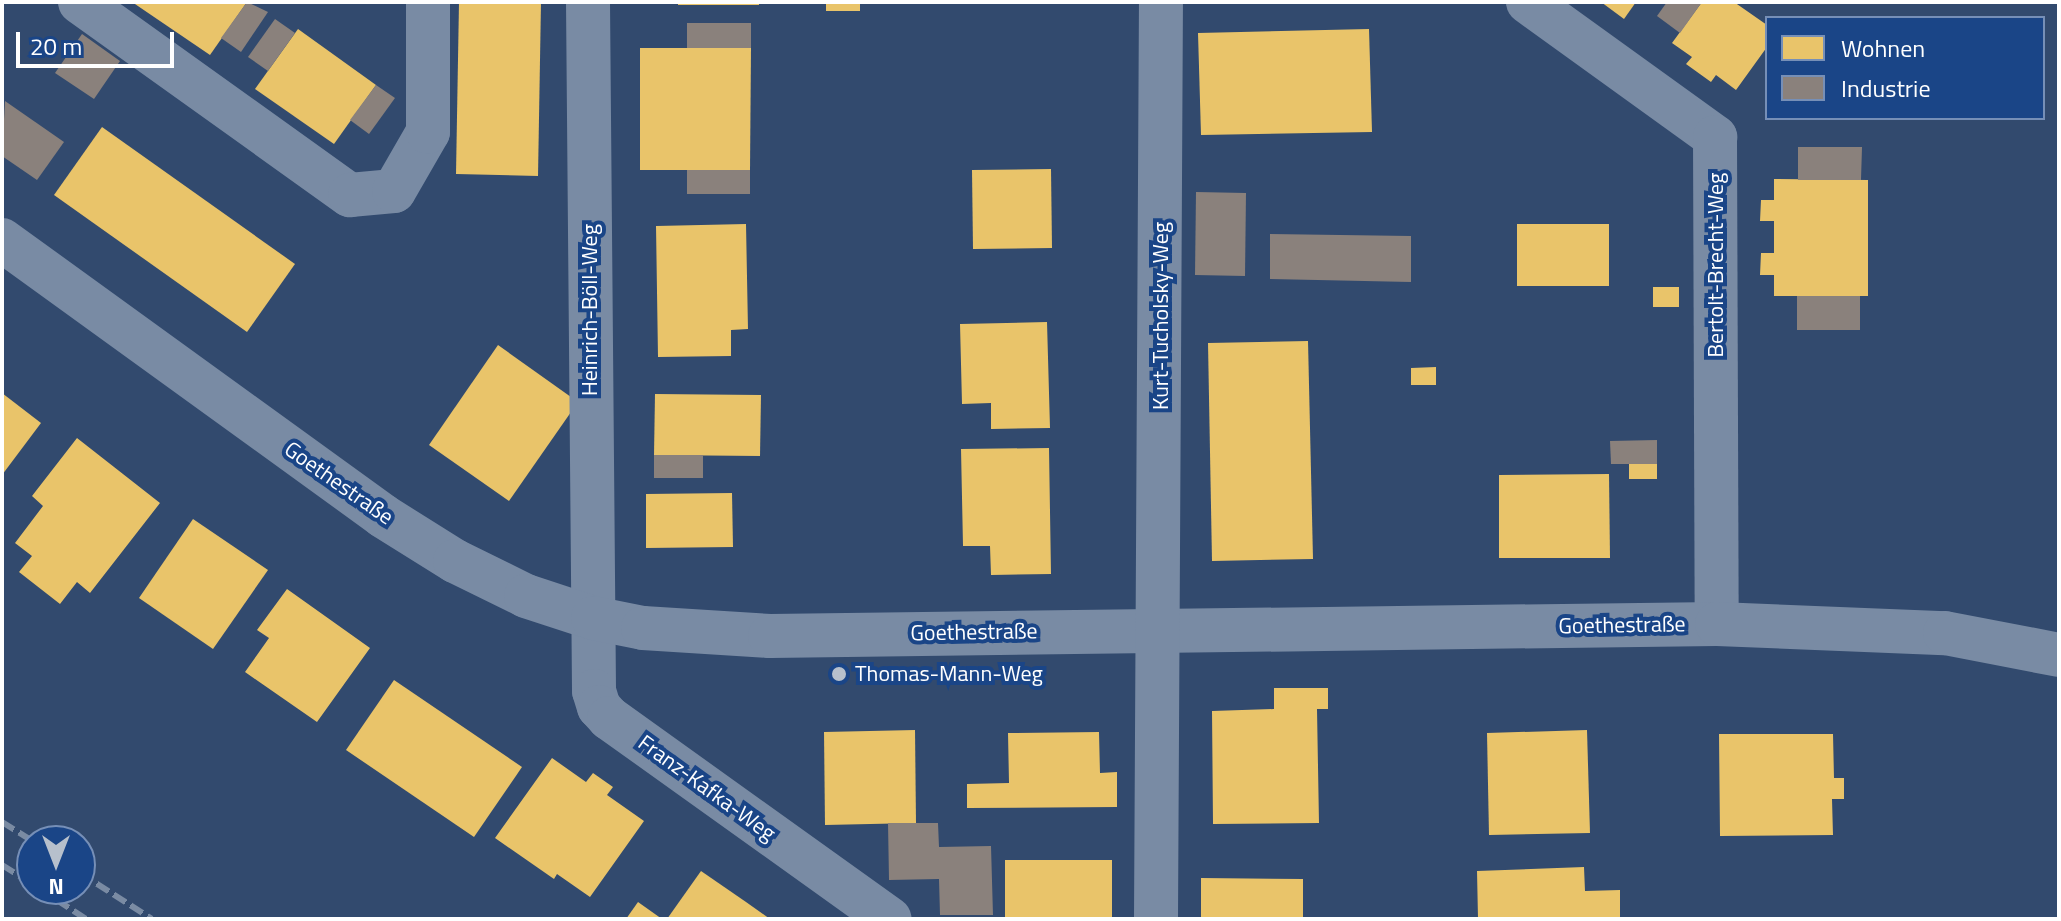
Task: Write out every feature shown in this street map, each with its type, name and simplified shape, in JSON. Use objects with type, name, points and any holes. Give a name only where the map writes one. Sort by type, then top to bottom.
[{"type":"street","points":[[80,2],[350,195],[394,191],[428,132],[428,2]]},
{"type":"street","name":"Heinrich-Böll-Weg","points":[[588,2],[593,618]]},
{"type":"street","name":"Kurt-Tucholsky-Weg","points":[[1160,630],[1161,2]]},
{"type":"street","name":"Bertolt-Brecht-Weg","points":[[1528,2],[1715,137],[1717,624]]},
{"type":"street","name":"Goethestraße","points":[[2,240],[383,516],[455,561],[526,596],[593,618],[656,630],[770,636],[1717,624],[1945,633],[2059,655]]},
{"type":"street","name":"Franz-Kafka-Weg","points":[[593,618],[594,691],[599,707],[609,718],[890,919]]},
{"type":"street","points":[[1156,919],[1160,630]]},
{"type":"building: Wohnen","points":[[132,2],[247,2],[210,55]]},
{"type":"building: Wohnen","points":[[459,2],[541,2],[538,176],[456,174]]},
{"type":"building: Wohnen","points":[[678,2],[759,2],[759,5],[678,5]]},
{"type":"building: Wohnen","points":[[826,2],[860,2],[860,11],[826,11]]},
{"type":"building: Wohnen","points":[[1601,2],[1636,2],[1624,19]]},
{"type":"building: Wohnen","points":[[1702,2],[1734,2],[1765,24],[1765,50],[1736,90],[1716,75],[1711,82],[1686,64],[1692,57],[1672,43]]},
{"type":"building: Wohnen","points":[[298,29],[376,85],[334,144],[255,89]]},
{"type":"building: Wohnen","points":[[1369,29],[1372,132],[1201,135],[1198,33]]},
{"type":"building: Wohnen","points":[[640,48],[751,48],[750,170],[640,170]]},
{"type":"building: Wohnen","points":[[102,127],[295,264],[247,332],[54,195]]},
{"type":"building: Wohnen","points":[[1051,169],[1052,248],[973,249],[972,170]]},
{"type":"building: Wohnen","points":[[1774,179],[1868,180],[1868,296],[1774,296],[1774,275],[1760,275],[1761,253],[1774,253],[1774,221],[1760,221],[1761,200],[1774,200]]},
{"type":"building: Wohnen","points":[[746,224],[748,329],[731,330],[731,356],[658,357],[656,226]]},
{"type":"building: Wohnen","points":[[1517,224],[1609,224],[1609,286],[1517,286]]},
{"type":"building: Wohnen","points":[[1653,287],[1679,287],[1679,307],[1653,307]]},
{"type":"building: Wohnen","points":[[1047,322],[1050,428],[991,429],[991,403],[962,404],[960,324]]},
{"type":"building: Wohnen","points":[[1308,341],[1313,559],[1212,561],[1208,343]]},
{"type":"building: Wohnen","points":[[498,345],[578,402],[509,501],[429,445]]},
{"type":"building: Wohnen","points":[[1436,367],[1436,385],[1411,385],[1411,368]]},
{"type":"building: Wohnen","points":[[2,393],[41,423],[2,475]]},
{"type":"building: Wohnen","points":[[655,394],[761,395],[760,456],[654,455]]},
{"type":"building: Wohnen","points":[[77,438],[160,503],[90,593],[77,582],[60,604],[19,572],[32,556],[15,543],[43,506],[32,496]]},
{"type":"building: Wohnen","points":[[1049,448],[1051,574],[991,575],[990,546],[963,546],[961,449]]},
{"type":"building: Wohnen","points":[[1629,464],[1657,464],[1657,479],[1629,479]]},
{"type":"building: Wohnen","points":[[1609,474],[1610,558],[1499,558],[1499,475]]},
{"type":"building: Wohnen","points":[[732,493],[733,547],[646,548],[646,494]]},
{"type":"building: Wohnen","points":[[193,519],[268,570],[213,649],[139,598]]},
{"type":"building: Wohnen","points":[[287,589],[370,648],[317,722],[245,672],[269,638],[257,630]]},
{"type":"building: Wohnen","points":[[394,680],[522,767],[474,837],[346,750]]},
{"type":"building: Wohnen","points":[[1274,688],[1328,688],[1328,709],[1317,709],[1319,823],[1213,824],[1212,711],[1274,709]]},
{"type":"building: Wohnen","points":[[915,730],[916,823],[825,825],[824,732]]},
{"type":"building: Wohnen","points":[[1587,730],[1590,833],[1489,835],[1487,733]]},
{"type":"building: Wohnen","points":[[1099,732],[1100,773],[1117,772],[1117,807],[967,808],[967,784],[1009,783],[1008,733]]},
{"type":"building: Wohnen","points":[[1719,734],[1833,734],[1834,778],[1844,778],[1844,799],[1832,799],[1833,835],[1720,836]]},
{"type":"building: Wohnen","points":[[552,758],[586,782],[593,773],[613,787],[607,795],[644,821],[590,897],[557,874],[554,879],[495,838]]},
{"type":"building: Wohnen","points":[[1005,860],[1112,860],[1112,919],[1005,919]]},
{"type":"building: Wohnen","points":[[1584,867],[1585,891],[1620,890],[1620,919],[1478,919],[1477,871]]},
{"type":"building: Wohnen","points":[[701,871],[746,902],[770,919],[667,919]]},
{"type":"building: Wohnen","points":[[1201,878],[1303,879],[1303,919],[1201,919]]},
{"type":"building: Wohnen","points":[[638,902],[662,919],[626,919]]},
{"type":"building: Industrie","points":[[247,2],[268,12],[241,52],[221,38]]},
{"type":"building: Industrie","points":[[1667,2],[1702,2],[1680,33],[1657,16]]},
{"type":"building: Industrie","points":[[275,19],[295,33],[268,71],[248,57]]},
{"type":"building: Industrie","points":[[687,23],[751,23],[751,48],[687,48]]},
{"type":"building: Industrie","points":[[82,34],[120,61],[94,99],[55,73]]},
{"type":"building: Industrie","points":[[376,85],[395,98],[369,134],[350,120]]},
{"type":"building: Industrie","points":[[5,101],[64,142],[37,180],[2,156]]},
{"type":"building: Industrie","points":[[1798,147],[1862,147],[1861,180],[1798,180]]},
{"type":"building: Industrie","points":[[687,170],[750,170],[750,194],[687,194]]},
{"type":"building: Industrie","points":[[1196,192],[1246,193],[1245,276],[1195,275]]},
{"type":"building: Industrie","points":[[1270,234],[1411,236],[1411,282],[1270,279]]},
{"type":"building: Industrie","points":[[1797,296],[1860,296],[1860,330],[1797,330]]},
{"type":"building: Industrie","points":[[1657,440],[1657,464],[1611,464],[1610,441]]},
{"type":"building: Industrie","points":[[654,455],[703,455],[703,478],[654,478]]},
{"type":"building: Industrie","points":[[888,823],[938,823],[939,847],[991,846],[993,915],[940,915],[939,879],[889,880]]},
{"type":"railway","points":[[2,822],[16,831]]},
{"type":"railway","points":[[2,865],[16,874]]},
{"type":"railway","points":[[96,883],[152,919]]},
{"type":"railway","points":[[65,905],[86,919]]},
{"type":"place","name":"Thomas-Mann-Weg","points":[[839,674]]}]
